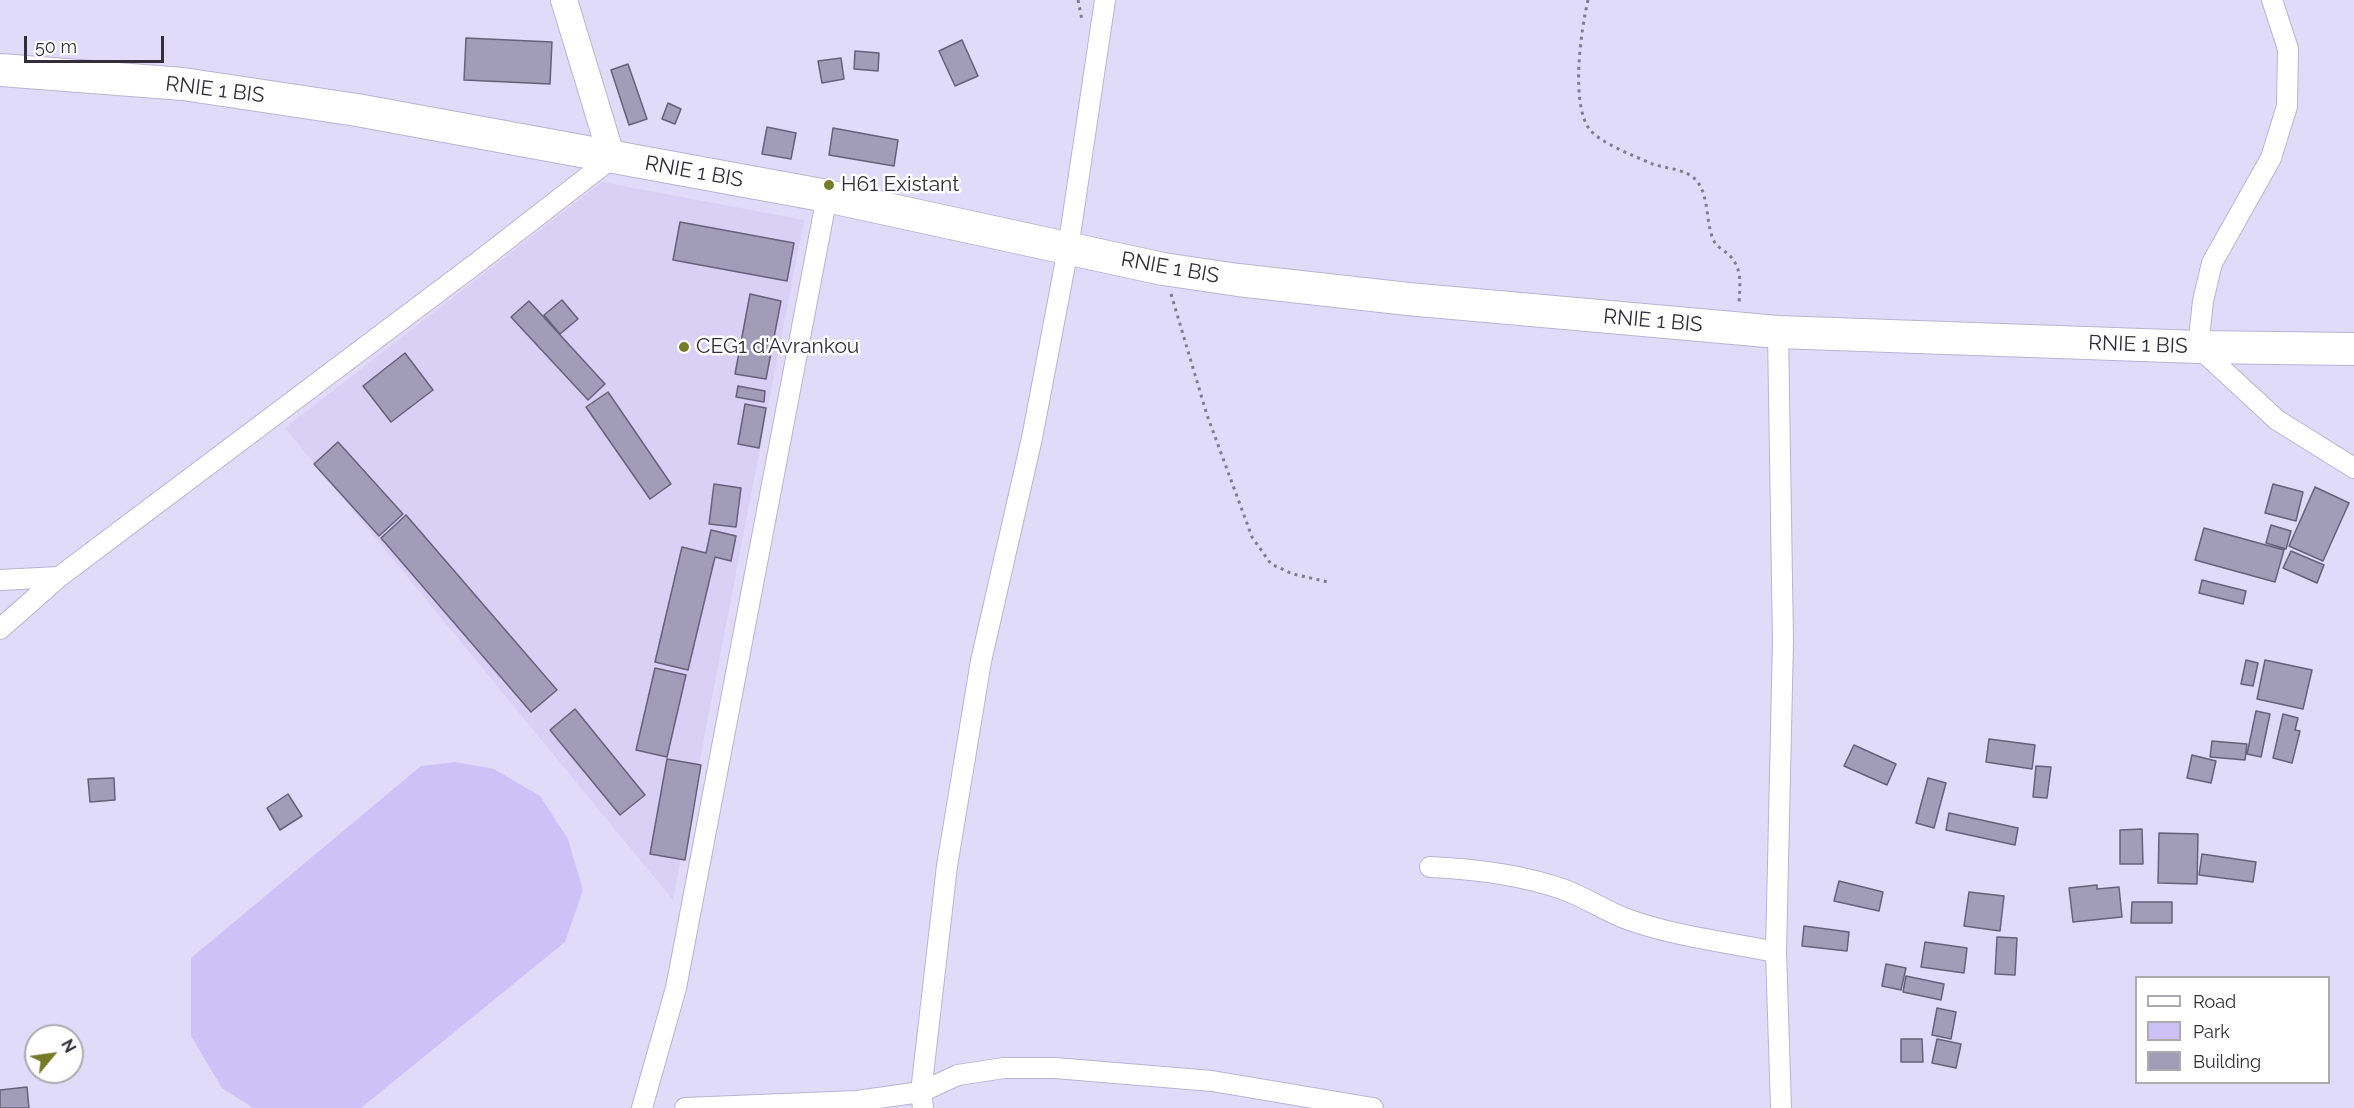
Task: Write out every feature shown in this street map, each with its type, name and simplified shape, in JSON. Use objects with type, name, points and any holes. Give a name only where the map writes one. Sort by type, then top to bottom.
[{"type":"main road","name":"RNIE 1 BIS","points":[[0,70],[123,79],[239,92],[357,110],[827,196],[1163,269],[1238,280],[1408,299],[1778,332],[2198,348],[2354,349]]},
{"type":"street","points":[[0,629],[59,577],[469,269],[612,158],[564,0]]},
{"type":"street","points":[[922,1100],[947,866],[981,661],[1032,438],[1068,249],[1105,0]]},
{"type":"street","points":[[2272,0],[2288,49],[2288,106],[2271,158],[2212,263],[2203,301],[2198,348],[2277,420],[2354,468]]},
{"type":"street","points":[[642,1108],[675,988],[827,196]]},
{"type":"street","points":[[1778,332],[1783,641],[1776,952],[1781,1108]]},
{"type":"street","points":[[0,580],[59,577]]},
{"type":"street","points":[[1430,867],[1478,870],[1543,884],[1572,893],[1623,918],[1672,931],[1776,952]]},
{"type":"street","points":[[685,1108],[922,1100],[958,1075],[1004,1068],[1055,1068],[1212,1081],[1372,1108]]},
{"type":"path","points":[[1588,0],[1580,36],[1580,94],[1585,120],[1599,138],[1651,163],[1687,173],[1697,181],[1703,194],[1714,243],[1735,260],[1740,272],[1737,329]]},
{"type":"path","points":[[1163,269],[1207,415],[1252,537],[1271,564],[1293,574],[1328,582]]},
{"type":"shaded area","points":[[602,182],[804,220],[673,900],[285,428]]},
{"type":"green space","points":[[455,762],[494,769],[540,796],[568,839],[583,890],[565,942],[361,1108],[253,1108],[222,1088],[191,1036],[191,958],[421,766]]},
{"type":"building","points":[[466,38],[552,42],[550,84],[464,80]]},
{"type":"building","points":[[962,40],[978,76],[955,86],[939,51]]},
{"type":"building","points":[[855,51],[879,53],[878,71],[854,69]]},
{"type":"building","points":[[841,58],[844,79],[822,83],[818,61]]},
{"type":"building","points":[[628,64],[647,119],[629,125],[611,70]]},
{"type":"building","points":[[668,103],[681,109],[675,124],[662,119]]},
{"type":"building","points":[[767,127],[796,133],[791,159],[762,154]]},
{"type":"building","points":[[833,128],[898,140],[894,166],[829,155]]},
{"type":"building","points":[[680,222],[794,243],[787,281],[673,260]]},
{"type":"building","points":[[750,294],[781,301],[766,379],[735,374]]},
{"type":"building","points":[[562,300],[578,319],[560,334],[544,315]]},
{"type":"building","points":[[529,301],[605,384],[588,400],[511,317]]},
{"type":"building","points":[[405,353],[433,390],[391,422],[363,386]]},
{"type":"building","points":[[738,386],[765,391],[764,402],[736,397]]},
{"type":"building","points":[[608,392],[671,484],[650,499],[586,407]]},
{"type":"building","points":[[745,404],[766,408],[759,448],[738,444]]},
{"type":"building","points":[[338,442],[403,514],[379,536],[314,464]]},
{"type":"building","points":[[714,484],[741,488],[736,527],[709,524]]},
{"type":"building","points":[[2273,484],[2303,492],[2296,521],[2265,513]]},
{"type":"building","points":[[2315,487],[2349,503],[2323,561],[2289,546]]},
{"type":"building","points":[[406,515],[557,690],[531,712],[381,538]]},
{"type":"building","points":[[2271,525],[2291,531],[2286,549],[2266,543]]},
{"type":"building","points":[[2204,528],[2284,550],[2275,582],[2195,560]]},
{"type":"building","points":[[711,530],[736,536],[731,561],[715,557],[688,670],[655,662],[682,547],[706,553]]},
{"type":"building","points":[[2291,551],[2324,565],[2317,583],[2283,568]]},
{"type":"building","points":[[2202,580],[2246,591],[2243,604],[2199,593]]},
{"type":"building","points":[[2246,660],[2258,663],[2253,686],[2241,684]]},
{"type":"building","points":[[2265,660],[2312,670],[2303,709],[2257,699]]},
{"type":"building","points":[[655,668],[686,675],[667,757],[636,750]]},
{"type":"building","points":[[575,709],[645,795],[620,815],[550,730]]},
{"type":"building","points":[[2256,711],[2270,714],[2261,757],[2247,754]]},
{"type":"building","points":[[2283,714],[2298,718],[2295,730],[2300,731],[2292,763],[2273,758]]},
{"type":"building","points":[[1989,739],[2035,745],[2032,769],[1986,762]]},
{"type":"building","points":[[2212,741],[2247,744],[2245,760],[2210,757]]},
{"type":"building","points":[[1854,745],[1896,764],[1887,785],[1844,766]]},
{"type":"building","points":[[2192,755],[2216,761],[2211,783],[2187,778]]},
{"type":"building","points":[[667,759],[701,765],[685,860],[650,854]]},
{"type":"building","points":[[2036,766],[2051,767],[2047,798],[2033,797]]},
{"type":"building","points":[[114,778],[115,800],[90,802],[88,779]]},
{"type":"building","points":[[1928,778],[1946,783],[1934,828],[1916,823]]},
{"type":"building","points":[[288,794],[302,816],[280,830],[267,808]]},
{"type":"building","points":[[1949,813],[2018,828],[2015,845],[1946,830]]},
{"type":"building","points":[[2142,829],[2143,864],[2120,864],[2120,830]]},
{"type":"building","points":[[2159,833],[2198,834],[2197,884],[2158,883]]},
{"type":"building","points":[[2202,854],[2256,862],[2253,882],[2199,875]]},
{"type":"building","points":[[1839,881],[1883,892],[1879,911],[1834,901]]},
{"type":"building","points":[[2097,885],[2097,889],[2119,887],[2122,917],[2073,922],[2069,888]]},
{"type":"building","points":[[1969,892],[2004,896],[2000,931],[1964,926]]},
{"type":"building","points":[[2132,902],[2172,902],[2172,923],[2131,923]]},
{"type":"building","points":[[1804,926],[1849,932],[1847,951],[1802,946]]},
{"type":"building","points":[[1997,937],[2017,938],[2015,975],[1995,974]]},
{"type":"building","points":[[1925,942],[1967,948],[1964,973],[1921,967]]},
{"type":"building","points":[[1886,964],[1906,968],[1901,990],[1882,986]]},
{"type":"building","points":[[1906,976],[1944,984],[1941,1000],[1903,992]]},
{"type":"building","points":[[1937,1008],[1956,1012],[1951,1039],[1932,1035]]},
{"type":"building","points":[[1901,1039],[1922,1039],[1923,1062],[1901,1062]]},
{"type":"building","points":[[1937,1039],[1961,1044],[1956,1068],[1932,1063]]},
{"type":"building","points":[[27,1087],[29,1108],[0,1108],[0,1090]]},
{"type":"place","name":"H61 Existant","points":[[829,185]]},
{"type":"place","name":"CEG1 d'Avrankou","points":[[684,347]]}]
